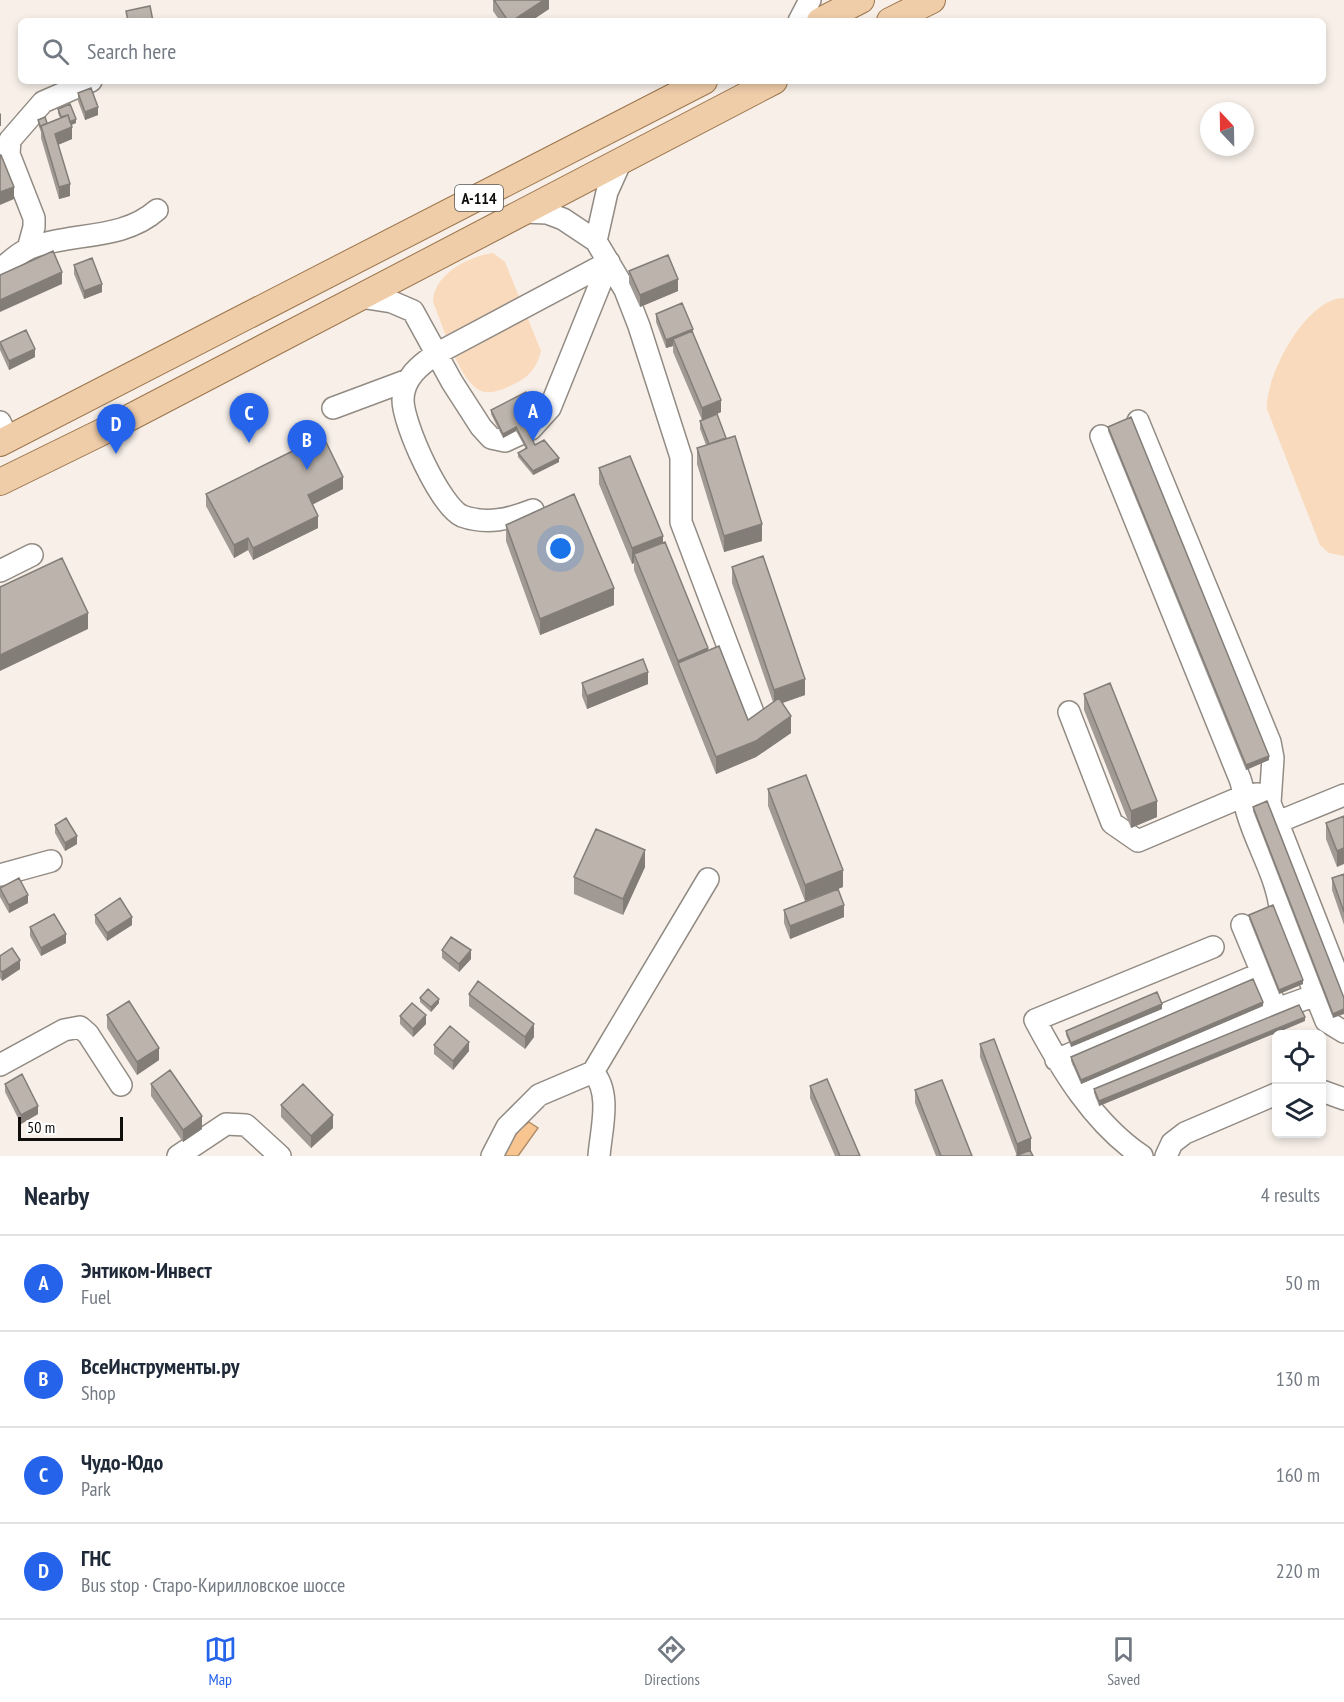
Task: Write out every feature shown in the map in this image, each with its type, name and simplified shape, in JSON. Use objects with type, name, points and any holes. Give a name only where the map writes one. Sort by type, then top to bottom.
[{"type":"main road","points":[[826,18],[861,0]]},
{"type":"main road","points":[[896,18],[932,0]]},
{"type":"main road","name":"А-114","points":[[3,435],[698,84]]},
{"type":"main road","name":"А-114","points":[[0,482],[104,431],[768,84]]},
{"type":"street","points":[[801,18],[810,0]]},
{"type":"street","points":[[28,249],[34,218],[9,154],[10,140],[43,102],[84,84]]},
{"type":"street","points":[[596,241],[607,192],[621,161]]},
{"type":"street","points":[[0,270],[28,249],[125,228],[149,217],[157,210]]},
{"type":"street","points":[[524,212],[547,213],[563,219],[596,241],[625,290],[639,326],[681,457],[681,522],[755,718]]},
{"type":"street","points":[[360,297],[392,302],[413,311],[467,406],[491,438],[505,441],[531,429],[550,408],[609,262]]},
{"type":"street","points":[[533,510],[508,520],[485,521],[460,515],[441,494],[407,423],[403,399],[408,380],[420,365],[436,354],[609,262]]},
{"type":"street","points":[[333,408],[408,380]]},
{"type":"street","points":[[1138,422],[1270,742],[1273,766],[1270,803],[1344,992]]},
{"type":"street","points":[[1101,436],[1243,787],[1247,810],[1278,891],[1280,907],[1326,1021],[1344,1032]]},
{"type":"street","points":[[0,571],[32,555]]},
{"type":"street","points":[[1069,712],[1112,823],[1138,841],[1243,787],[1273,766]]},
{"type":"street","points":[[1243,787],[1271,793]]},
{"type":"street","points":[[1278,822],[1344,795]]},
{"type":"street","points":[[0,875],[51,861]]},
{"type":"street","points":[[492,1156],[507,1127],[540,1095],[593,1072],[708,879]]},
{"type":"street","points":[[1242,925],[1277,1009]]},
{"type":"street","points":[[1142,1156],[1107,1126],[1080,1092],[1056,1060],[1035,1020],[1213,947]]},
{"type":"street","points":[[1056,1060],[1262,973]]},
{"type":"street","points":[[1080,1092],[1277,1009],[1316,995]]},
{"type":"street","points":[[0,1065],[64,1030],[80,1027],[88,1034],[121,1085]]},
{"type":"street","points":[[593,1072],[604,1094],[600,1156]]},
{"type":"street","points":[[1326,1093],[1344,1100]]},
{"type":"street","points":[[1166,1156],[1172,1143],[1185,1133],[1272,1096]]},
{"type":"street","points":[[188,1153],[226,1124],[246,1125],[280,1156]]},
{"type":"shaded area","points":[[493,253],[505,262],[541,351],[537,362],[527,376],[505,388],[489,392],[481,391],[465,376],[452,351],[433,302],[439,283],[446,275],[473,258]]},
{"type":"shaded area","points":[[1344,298],[1344,556],[1329,553],[1320,545],[1267,409],[1273,378],[1290,341],[1302,324],[1316,311],[1330,301]]},
{"type":"shaded area","points":[[529,1122],[538,1128],[518,1156],[498,1156],[521,1128]]},
{"type":"building","points":[[494,0],[544,0],[517,18],[506,18]]},
{"type":"building","points":[[150,6],[152,18],[127,18],[126,11]]},
{"type":"building","points":[[91,88],[98,107],[85,112],[78,93]]},
{"type":"building","points":[[70,104],[76,119],[70,122],[68,115],[61,117],[58,109]]},
{"type":"building","points":[[68,115],[72,127],[55,134],[70,184],[59,187],[41,126]]},
{"type":"building","points":[[45,117],[47,123],[41,128],[38,120]]},
{"type":"building","points":[[0,155],[14,187],[0,192]]},
{"type":"building","points":[[53,251],[62,272],[0,300],[0,275]]},
{"type":"building","points":[[668,255],[678,279],[640,295],[629,271]]},
{"type":"building","points":[[92,258],[102,284],[84,291],[74,265]]},
{"type":"building","points":[[682,303],[693,329],[666,340],[656,314]]},
{"type":"building","points":[[26,330],[35,349],[9,361],[0,342]]},
{"type":"building","points":[[692,331],[721,400],[702,408],[673,339]]},
{"type":"building","points":[[526,392],[538,415],[524,423],[535,445],[544,440],[559,458],[533,471],[518,453],[527,448],[516,427],[503,434],[491,410]]},
{"type":"building","points":[[717,414],[726,438],[709,444],[700,421]]},
{"type":"building","points":[[1131,417],[1269,756],[1246,765],[1108,427]]},
{"type":"building","points":[[323,436],[343,477],[308,495],[318,516],[253,548],[248,538],[234,545],[206,494]]},
{"type":"building","points":[[735,436],[762,524],[724,536],[697,448]]},
{"type":"building","points":[[630,456],[663,536],[632,548],[599,468]]},
{"type":"building","points":[[574,494],[614,588],[540,619],[506,525]]},
{"type":"building","points":[[665,542],[708,648],[678,661],[634,554]]},
{"type":"building","points":[[763,556],[805,679],[774,690],[732,567]]},
{"type":"building","points":[[62,558],[88,613],[0,655],[0,587]]},
{"type":"building","points":[[719,646],[748,720],[779,698],[791,716],[756,741],[716,757],[678,663]]},
{"type":"building","points":[[643,659],[648,672],[587,696],[582,683]]},
{"type":"building","points":[[1110,683],[1157,801],[1131,811],[1084,694]]},
{"type":"building","points":[[806,775],[843,870],[805,885],[768,789]]},
{"type":"building","points":[[1267,801],[1344,998],[1344,1009],[1333,1014],[1253,807]]},
{"type":"building","points":[[1344,816],[1344,848],[1337,851],[1326,823]]},
{"type":"building","points":[[66,818],[77,836],[65,843],[55,825]]},
{"type":"building","points":[[596,829],[645,850],[623,899],[574,877]]},
{"type":"building","points":[[1344,874],[1344,912],[1332,878]]},
{"type":"building","points":[[19,878],[28,895],[9,905],[0,888]]},
{"type":"building","points":[[838,889],[844,905],[790,926],[784,910]]},
{"type":"building","points":[[120,898],[132,917],[107,933],[95,915]]},
{"type":"building","points":[[1273,905],[1303,980],[1279,990],[1249,915]]},
{"type":"building","points":[[54,914],[66,934],[41,948],[30,927]]},
{"type":"building","points":[[451,937],[471,950],[459,964],[442,950]]},
{"type":"building","points":[[12,948],[20,960],[2,972],[0,956]]},
{"type":"building","points":[[1253,979],[1263,1002],[1081,1080],[1071,1057]]},
{"type":"building","points":[[478,981],[534,1024],[525,1037],[469,994]]},
{"type":"building","points":[[428,989],[439,999],[431,1007],[420,998]]},
{"type":"building","points":[[1157,992],[1162,1004],[1071,1043],[1066,1031]]},
{"type":"building","points":[[129,1001],[159,1048],[137,1062],[107,1015]]},
{"type":"building","points":[[412,1003],[426,1015],[413,1029],[400,1016]]},
{"type":"building","points":[[1299,1005],[1305,1017],[1099,1101],[1094,1089]]},
{"type":"building","points":[[450,1026],[469,1042],[453,1061],[434,1045]]},
{"type":"building","points":[[994,1039],[1031,1138],[1017,1144],[980,1044]]},
{"type":"building","points":[[170,1070],[202,1116],[183,1130],[151,1084]]},
{"type":"building","points":[[22,1074],[38,1106],[21,1115],[5,1084]]},
{"type":"building","points":[[827,1079],[860,1156],[840,1156],[810,1086]]},
{"type":"building","points":[[942,1080],[972,1156],[941,1156],[915,1090]]},
{"type":"building","points":[[303,1084],[333,1115],[311,1136],[281,1105]]},
{"type":"building","points":[[1030,1150],[1033,1156],[1016,1156]]},
{"type":"place","name":"Энтиком-Инвест","points":[[533,441]]},
{"type":"place","name":"Чудо-Юдо","points":[[249,443]]},
{"type":"place","name":"ГНС","points":[[116,454]]},
{"type":"place","name":"ВсеИнструменты.ру","points":[[307,470]]}]
